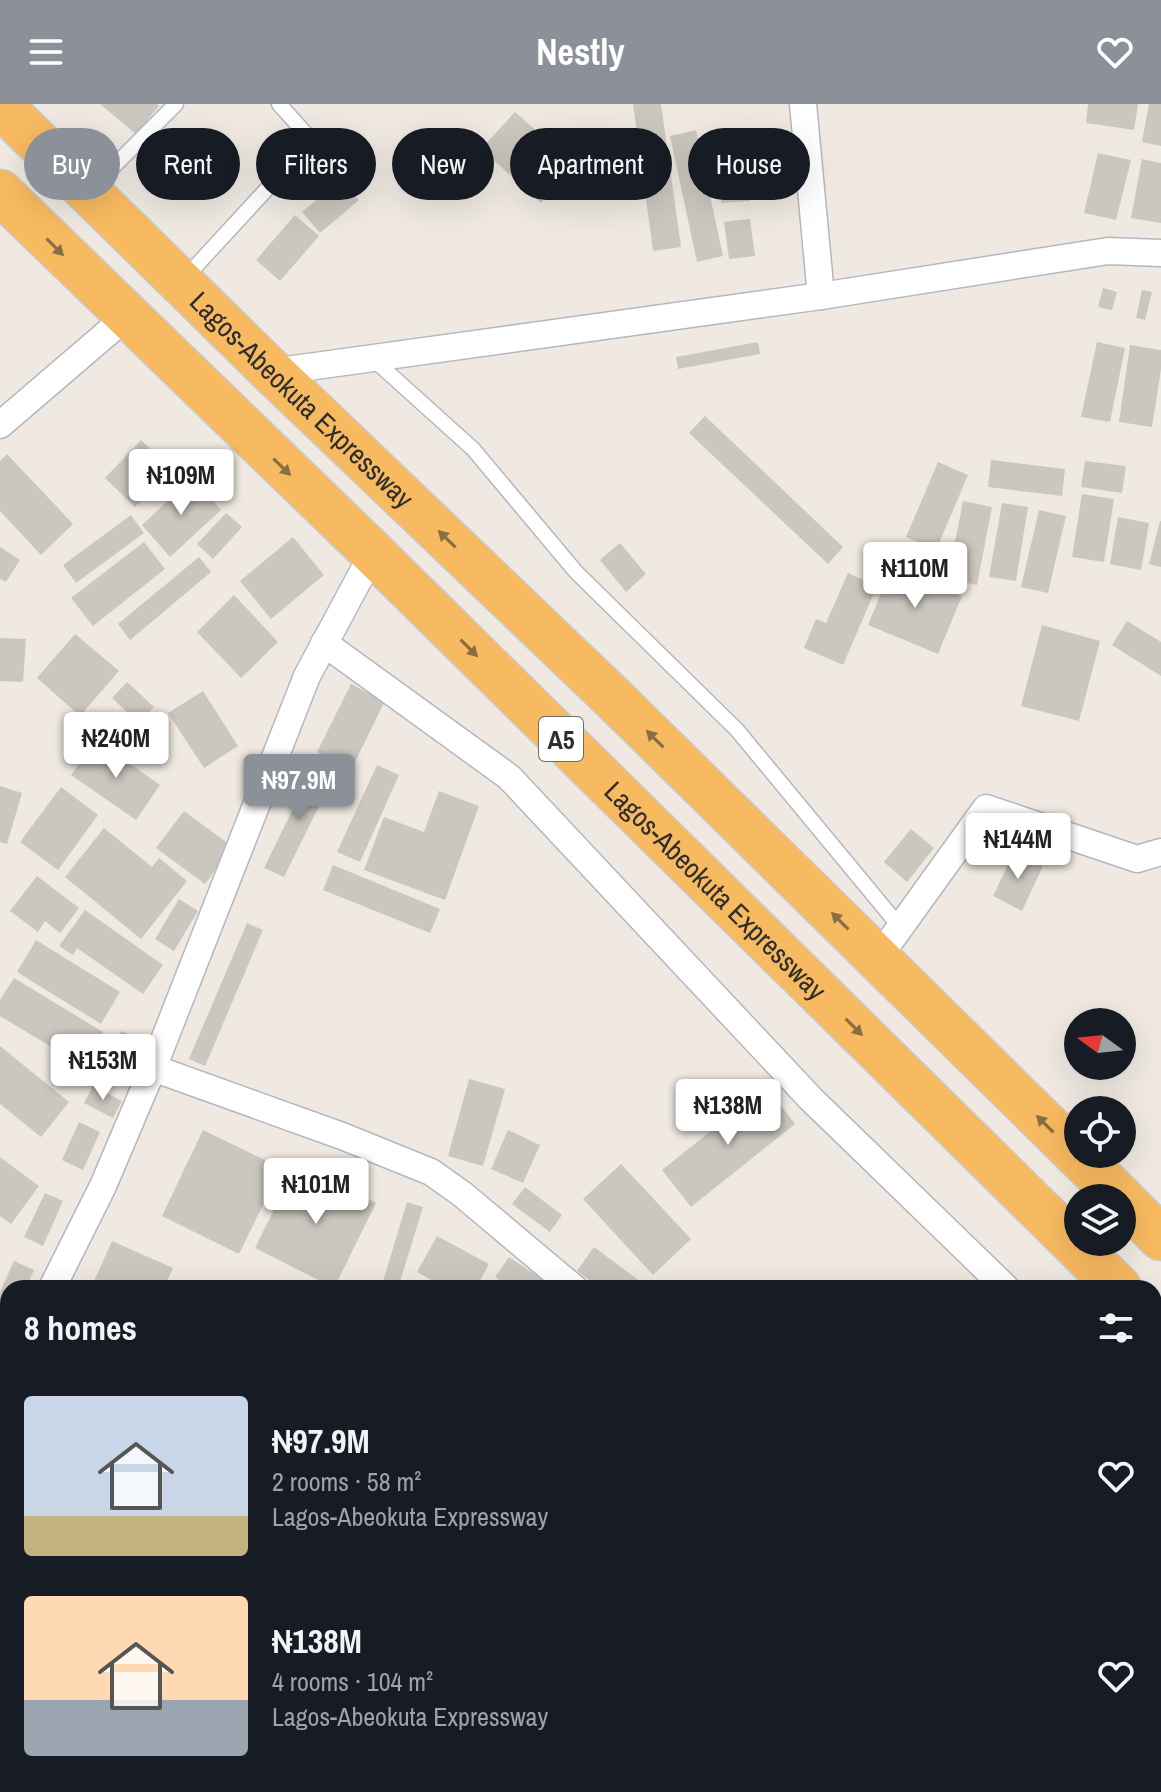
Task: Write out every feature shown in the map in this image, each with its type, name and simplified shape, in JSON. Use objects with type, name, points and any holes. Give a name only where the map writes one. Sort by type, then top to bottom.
[{"type":"highway","name":"Lagos-Abeokuta Expressway","points":[[0,105],[24,129]]},
{"type":"highway","name":"Lagos-Abeokuta Expressway","points":[[0,192],[373,553],[1111,1280]]},
{"type":"highway","name":"Lagos-Abeokuta Expressway","points":[[96,200],[614,699],[889,943],[1107,1184]]},
{"type":"highway","name":"Lagos-Abeokuta Expressway","points":[[1136,1214],[1161,1238]]},
{"type":"street","points":[[803,104],[821,296]]},
{"type":"street","points":[[272,372],[821,296],[1108,251],[1161,253]]},
{"type":"street","points":[[0,425],[126,317]]},
{"type":"street","points":[[56,1280],[103,1186],[153,1068],[307,676],[373,553]]},
{"type":"street","points":[[324,643],[509,777],[811,1099],[998,1280]]},
{"type":"street","points":[[889,943],[986,808],[1137,859],[1161,852]]},
{"type":"street","points":[[153,1068],[342,1136],[431,1172],[564,1280]]},
{"type":"lane","points":[[120,160],[176,104]]},
{"type":"lane","points":[[181,282],[301,152],[307,135],[279,104]]},
{"type":"lane","points":[[372,358],[473,449],[576,572],[737,730],[889,943]]},
{"type":"building","points":[[100,104],[157,104],[159,106],[141,128],[136,128],[136,134]]},
{"type":"building","points":[[633,104],[661,104],[664,128],[636,128]]},
{"type":"building","points":[[1088,104],[1138,104],[1134,130],[1086,123]]},
{"type":"building","points":[[1149,104],[1161,104],[1161,146],[1142,142]]},
{"type":"building","points":[[515,112],[533,128],[510,128],[510,175],[494,161],[494,135]]},
{"type":"building","points":[[688,132],[688,200],[711,200],[723,256],[697,262],[672,136]]},
{"type":"building","points":[[1098,153],[1131,160],[1116,220],[1084,213]]},
{"type":"building","points":[[1142,159],[1161,163],[1161,223],[1131,218]]},
{"type":"building","points":[[672,183],[681,247],[653,251],[646,200],[672,200]]},
{"type":"building","points":[[316,200],[359,200],[320,233],[302,212]]},
{"type":"building","points":[[721,200],[750,200],[750,201],[721,203]]},
{"type":"building","points":[[295,215],[319,236],[280,281],[256,260]]},
{"type":"building","points":[[750,219],[755,256],[729,259],[724,222]]},
{"type":"building","points":[[1103,288],[1117,292],[1112,310],[1098,307]]},
{"type":"building","points":[[1142,290],[1152,292],[1145,320],[1136,318]]},
{"type":"building","points":[[758,342],[760,354],[678,369],[676,357]]},
{"type":"building","points":[[1097,342],[1125,348],[1110,422],[1081,417]]},
{"type":"building","points":[[1130,345],[1161,350],[1152,427],[1119,422]]},
{"type":"building","points":[[705,416],[843,547],[828,564],[689,433]]},
{"type":"building","points":[[141,440],[171,469],[135,507],[105,478]]},
{"type":"building","points":[[7,454],[73,524],[41,555],[0,511],[0,461]]},
{"type":"building","points":[[991,460],[1065,469],[1062,496],[988,487]]},
{"type":"building","points":[[1085,461],[1126,466],[1122,493],[1081,487]]},
{"type":"building","points":[[938,462],[968,475],[936,550],[906,537]]},
{"type":"building","points":[[192,478],[221,510],[170,557],[142,525]]},
{"type":"building","points":[[1082,494],[1114,499],[1104,562],[1072,557]]},
{"type":"building","points":[[963,501],[992,507],[977,585],[948,579]]},
{"type":"building","points":[[1002,503],[1028,507],[1016,581],[989,577]]},
{"type":"building","points":[[1039,510],[1066,516],[1048,593],[1021,587]]},
{"type":"building","points":[[226,513],[242,527],[213,559],[197,544]]},
{"type":"building","points":[[131,515],[144,533],[76,583],[63,565]]},
{"type":"building","points":[[1118,517],[1149,523],[1141,570],[1110,564]]},
{"type":"building","points":[[1161,521],[1161,567],[1149,564]]},
{"type":"building","points":[[293,537],[324,575],[271,619],[240,581]]},
{"type":"building","points":[[144,542],[165,569],[93,626],[71,598]]},
{"type":"building","points":[[620,543],[646,574],[626,592],[600,560]]},
{"type":"building","points":[[0,547],[20,560],[6,582],[0,579]]},
{"type":"building","points":[[199,557],[211,572],[130,640],[118,624]]},
{"type":"building","points":[[892,567],[962,596],[938,654],[868,625]]},
{"type":"building","points":[[848,573],[877,586],[843,665],[804,648],[816,619],[826,623]]},
{"type":"building","points":[[234,595],[278,642],[241,678],[197,632]]},
{"type":"building","points":[[1127,621],[1161,642],[1161,676],[1112,645]]},
{"type":"building","points":[[1042,625],[1100,641],[1079,721],[1021,706]]},
{"type":"building","points":[[75,634],[119,671],[80,716],[37,678]]},
{"type":"building","points":[[0,638],[26,639],[23,682],[0,681]]},
{"type":"building","points":[[127,682],[154,707],[139,723],[112,698]]},
{"type":"building","points":[[351,684],[385,701],[351,770],[317,752]]},
{"type":"building","points":[[203,691],[238,746],[204,768],[168,713]]},
{"type":"building","points":[[156,719],[169,733],[153,749],[140,735]]},
{"type":"building","points":[[96,740],[160,785],[136,820],[71,775]]},
{"type":"building","points":[[377,765],[399,775],[360,862],[337,852]]},
{"type":"building","points":[[314,766],[334,776],[284,877],[264,868]]},
{"type":"building","points":[[0,786],[22,793],[7,844],[0,842]]},
{"type":"building","points":[[61,787],[98,815],[58,870],[20,842]]},
{"type":"building","points":[[439,791],[479,806],[445,900],[364,870],[384,817],[424,832]]},
{"type":"building","points":[[184,811],[233,847],[205,884],[156,848]]},
{"type":"building","points":[[104,828],[152,867],[159,858],[187,881],[141,939],[65,877]]},
{"type":"building","points":[[911,829],[934,848],[907,882],[884,862]]},
{"type":"building","points":[[1014,852],[1043,866],[1022,911],[993,896]]},
{"type":"building","points":[[333,865],[440,909],[430,933],[323,890]]},
{"type":"building","points":[[37,876],[79,908],[60,933],[45,921],[38,932],[10,911]]},
{"type":"building","points":[[179,899],[198,911],[174,951],[155,939]]},
{"type":"building","points":[[85,910],[163,965],[143,994],[77,948],[73,955],[59,946]]},
{"type":"building","points":[[247,923],[263,930],[205,1066],[189,1059]]},
{"type":"building","points":[[36,940],[120,992],[101,1024],[17,972]]},
{"type":"building","points":[[14,978],[103,1032],[83,1066],[0,1016],[0,1000]]},
{"type":"building","points":[[121,1031],[146,1041],[130,1076],[106,1066]]},
{"type":"building","points":[[0,1046],[69,1102],[41,1137],[0,1104]]},
{"type":"building","points":[[469,1079],[505,1089],[483,1166],[448,1156]]},
{"type":"building","points":[[93,1086],[122,1101],[113,1118],[84,1103]]},
{"type":"building","points":[[766,1087],[795,1124],[691,1207],[662,1170]]},
{"type":"building","points":[[79,1122],[100,1132],[83,1170],[62,1160]]},
{"type":"building","points":[[203,1130],[281,1168],[239,1254],[162,1216]]},
{"type":"building","points":[[508,1130],[540,1145],[523,1183],[491,1169]]},
{"type":"building","points":[[0,1157],[39,1186],[11,1224],[0,1216]]},
{"type":"building","points":[[297,1163],[376,1203],[338,1280],[318,1280],[255,1248]]},
{"type":"building","points":[[621,1164],[691,1239],[653,1275],[583,1199]]},
{"type":"building","points":[[525,1187],[562,1215],[550,1232],[512,1204]]},
{"type":"building","points":[[45,1193],[63,1201],[43,1246],[24,1237]]},
{"type":"building","points":[[407,1202],[423,1207],[400,1280],[383,1280]]},
{"type":"building","points":[[437,1236],[489,1264],[480,1280],[432,1280],[417,1272]]},
{"type":"building","points":[[112,1241],[173,1268],[168,1280],[95,1280]]},
{"type":"building","points":[[594,1247],[638,1280],[589,1280],[577,1271]]},
{"type":"building","points":[[509,1257],[543,1280],[500,1280],[495,1277]]},
{"type":"building","points":[[14,1261],[34,1270],[30,1280],[5,1280]]}]
